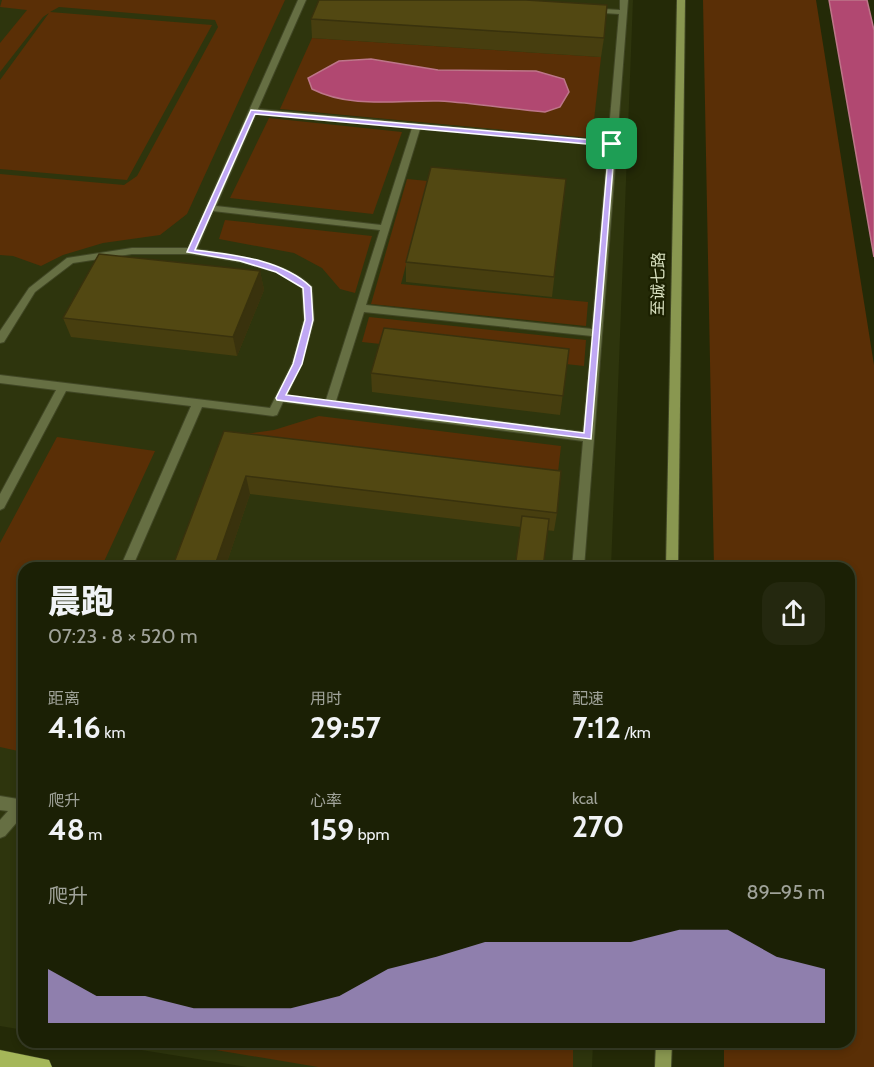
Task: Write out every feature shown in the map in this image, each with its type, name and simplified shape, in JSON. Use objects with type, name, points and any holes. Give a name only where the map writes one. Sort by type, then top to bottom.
[{"type":"main road","name":"至诚七路","points":[[672,562],[681,0]]},
{"type":"main road","points":[[663,1067],[664,1048]]},
{"type":"main road","points":[[0,1060],[42,1067]]},
{"type":"lane","points":[[191,252],[302,0]]},
{"type":"lane","points":[[578,562],[624,0]]},
{"type":"lane","points":[[578,9],[623,12]]},
{"type":"lane","points":[[253,111],[612,144]]},
{"type":"lane","points":[[330,404],[417,126]]},
{"type":"lane","points":[[210,208],[385,228]]},
{"type":"lane","points":[[0,339],[32,290],[70,260],[132,252],[191,252],[240,259],[279,270],[307,287],[309,320],[297,364],[273,412],[0,379]]},
{"type":"lane","points":[[360,308],[597,333]]},
{"type":"lane","points":[[0,505],[63,386]]},
{"type":"lane","points":[[280,398],[588,437]]},
{"type":"lane","points":[[129,562],[198,403]]},
{"type":"lane","points":[[0,803],[18,805]]},
{"type":"lane","points":[[0,831],[18,811]]},
{"type":"shaded area","points":[[0,0],[633,0],[611,562],[18,562],[18,1029],[0,1026]]},
{"type":"shaded area","points":[[2,0],[285,0],[187,214],[160,235],[103,243],[63,255],[41,266],[13,256],[0,255],[0,174],[124,185],[137,176],[218,27],[215,20],[59,7],[50,12],[212,25],[127,180],[0,169],[0,80],[49,13],[43,17],[0,72],[0,43],[27,10],[0,7]]},
{"type":"shaded area","points":[[703,0],[816,0],[874,365],[874,1067],[724,1067],[724,1048],[855,1048],[855,562],[714,562]]},
{"type":"shaded area","points":[[829,0],[867,0],[874,30],[874,257]]},
{"type":"shaded area","points":[[312,38],[601,57],[592,138],[280,109]]},
{"type":"shaded area","points":[[371,59],[438,70],[536,71],[564,79],[569,92],[560,107],[545,112],[439,101],[358,101],[342,99],[312,89],[308,78],[339,61]]},
{"type":"shaded area","points":[[269,118],[402,132],[373,214],[230,198]]},
{"type":"shaded area","points":[[407,179],[428,181],[401,284],[588,302],[586,326],[371,304]]},
{"type":"shaded area","points":[[225,220],[372,236],[355,293],[340,289],[322,268],[294,253],[219,239]]},
{"type":"shaded area","points":[[369,317],[586,340],[584,366],[362,342]]},
{"type":"shaded area","points":[[319,416],[561,446],[557,481],[238,435],[274,430]]},
{"type":"shaded area","points":[[57,437],[155,451],[104,562],[18,562],[18,751],[0,747],[0,543]]},
{"type":"shaded area","points":[[129,1048],[593,1048],[592,1067],[247,1067]]},
{"type":"shaded area","points":[[204,1048],[573,1048],[573,1067],[318,1067]]},
{"type":"building","points":[[319,0],[526,0],[607,5],[604,38],[311,19]]},
{"type":"building","points":[[431,167],[566,179],[554,277],[406,262]]},
{"type":"building","points":[[99,254],[260,271],[233,337],[63,318]]},
{"type":"building","points":[[384,328],[569,349],[563,396],[371,373]]},
{"type":"building","points":[[224,431],[561,471],[557,513],[246,476],[216,562],[174,562]]},
{"type":"building","points":[[522,516],[549,519],[544,562],[516,562]]},
{"type":"route","points":[[253,111],[612,144],[588,437],[280,398],[297,364],[309,320],[307,287],[279,270],[240,259],[191,252],[253,111]]}]
